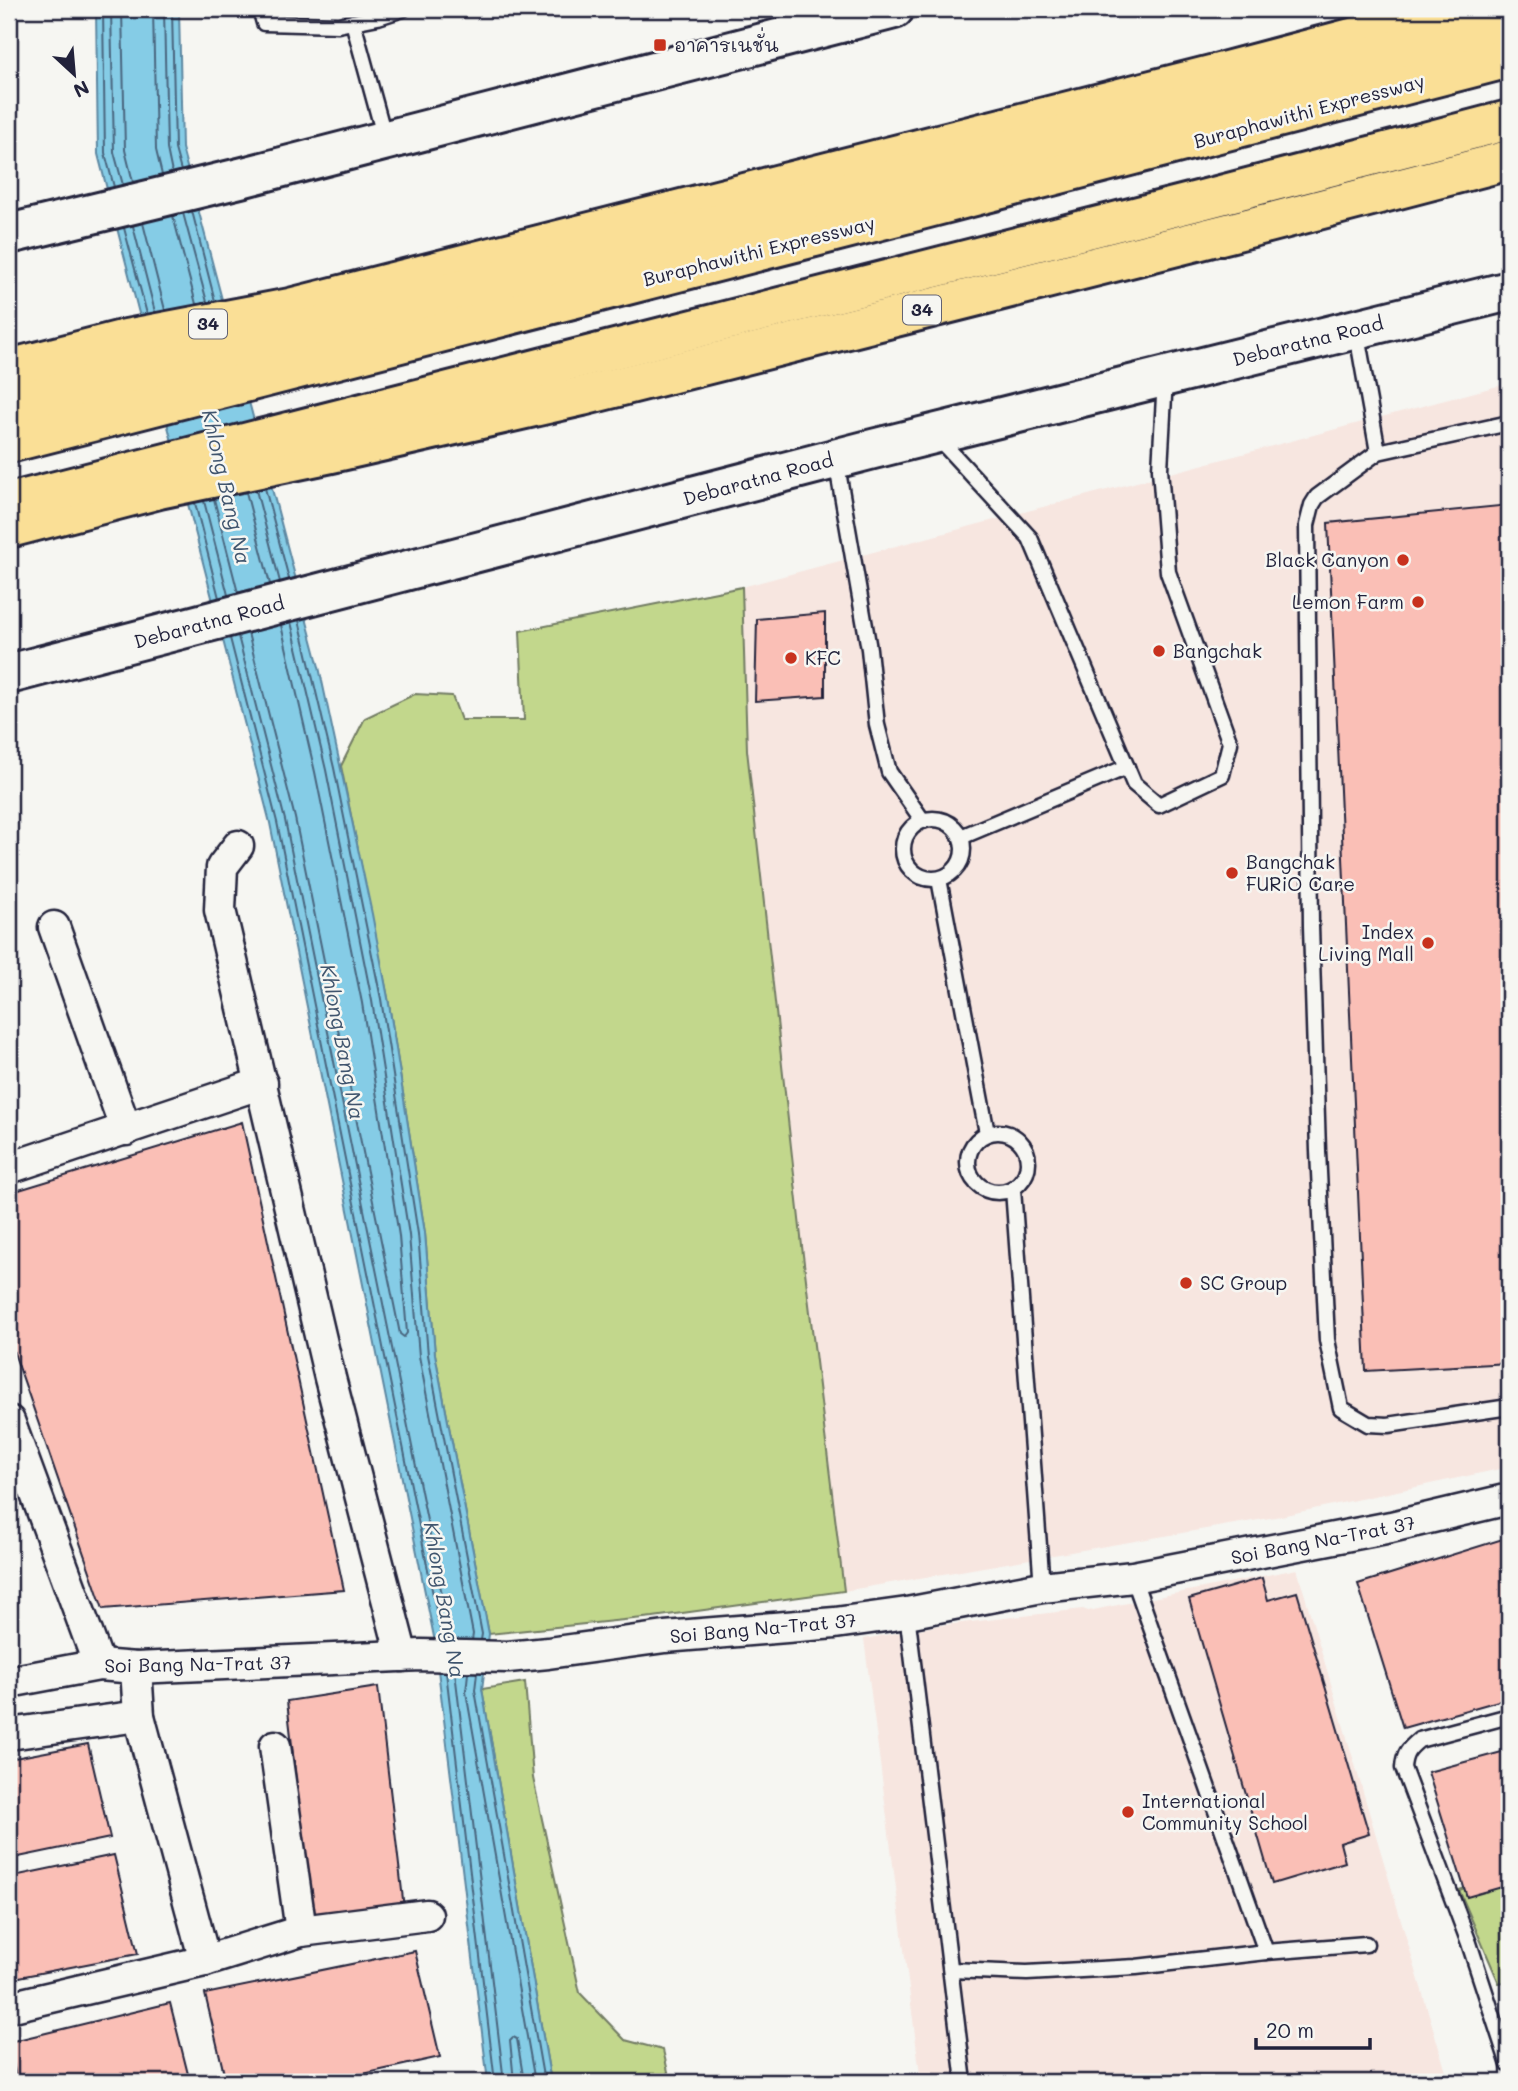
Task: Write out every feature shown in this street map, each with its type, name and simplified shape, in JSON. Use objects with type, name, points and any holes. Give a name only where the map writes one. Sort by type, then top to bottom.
[{"type":"highway","name":"34","points":[[9,369],[126,339],[290,308],[1219,73],[1461,9]]},
{"type":"highway","points":[[9,405],[1509,20]]},
{"type":"highway","name":"Buraphawithi Expressway","points":[[9,443],[1234,131],[1509,58]]},
{"type":"highway","points":[[9,503],[1509,120]]},
{"type":"highway","name":"34","points":[[9,528],[159,489],[582,396],[1509,160]]},
{"type":"main road","points":[[9,234],[244,177],[894,9]]},
{"type":"main road","name":"Debaratna Road","points":[[9,674],[836,458],[1509,292]]},
{"type":"street","points":[[238,846],[222,867],[220,910],[330,1378],[411,1656]]},
{"type":"street","points":[[54,927],[126,1130]]},
{"type":"street","points":[[9,1168],[262,1083]]},
{"type":"street","points":[[9,1421],[99,1665]]},
{"type":"street","name":"Soi Bang Na-Trat 37","points":[[9,1682],[99,1665],[136,1668],[411,1656],[508,1657],[666,1637],[835,1623],[907,1613],[1042,1587],[1133,1577],[1391,1527],[1509,1500]]},
{"type":"street","points":[[136,1668],[139,1716],[205,1961]]},
{"type":"street","points":[[9,1734],[139,1716]]},
{"type":"street","points":[[275,1746],[301,1931]]},
{"type":"street","points":[[9,2007],[205,1961],[301,1931],[427,1915]]},
{"type":"lane","points":[[260,9],[264,23],[338,25],[403,9]]},
{"type":"lane","points":[[353,22],[385,141]]},
{"type":"lane","points":[[1356,329],[1378,452]]},
{"type":"lane","points":[[934,434],[1030,538],[1134,784],[1159,805],[1222,775],[1230,743],[1168,572],[1160,469],[1165,377]]},
{"type":"lane","points":[[1509,423],[1378,452],[1317,497],[1307,525],[1311,926],[1327,1340],[1341,1408],[1368,1424],[1388,1425],[1509,1407]]},
{"type":"lane","points":[[836,458],[869,649],[877,725],[889,772],[923,821]]},
{"type":"lane","points":[[961,837],[1127,767]]},
{"type":"lane","points":[[933,818],[943,820],[952,824],[961,837],[964,851],[961,861],[956,870],[948,876],[929,880],[912,871],[903,853],[907,834],[923,821],[933,818]]},
{"type":"lane","points":[[939,879],[987,1133]]},
{"type":"lane","points":[[987,1133],[1007,1133],[1024,1145],[1029,1164],[1021,1183],[1013,1189],[993,1192],[984,1189],[970,1176],[968,1156],[972,1146],[987,1133]]},
{"type":"lane","points":[[1013,1189],[1042,1587]]},
{"type":"lane","points":[[1133,1577],[1266,1952]]},
{"type":"lane","points":[[907,1613],[964,2082]]},
{"type":"lane","points":[[1509,1716],[1419,1740],[1407,1750],[1402,1768],[1468,1942],[1509,2065]]},
{"type":"lane","points":[[951,1970],[1027,1973],[1136,1967],[1366,1944]]},
{"type":"shaded area","points":[[1509,383],[1509,1467],[1281,1516],[844,1591],[803,1255],[747,750],[742,587]]},
{"type":"shaded area","name":"International Community School","points":[[1297,1569],[1449,2082],[921,2082],[864,1639],[936,1626],[1083,1609],[1088,1611]]},
{"type":"green space","points":[[742,587],[747,750],[803,1255],[844,1591],[653,1617],[489,1634],[435,1354],[425,1233],[388,998],[341,766],[365,718],[415,694],[452,696],[461,720],[524,720],[520,631]]},
{"type":"green space","points":[[525,1682],[533,1778],[580,1993],[625,2040],[663,2050],[669,2076],[642,2082],[551,2082],[482,1689]]},
{"type":"green space","points":[[1509,1873],[1509,1981],[1499,1983],[1459,1890]]},
{"type":"water","name":"Khlong Bang Na","points":[[96,9],[179,9],[182,148],[319,667],[388,998],[425,1233],[435,1354],[489,1634],[482,1689],[551,2082],[488,2082],[434,1637],[270,823],[98,154]]},
{"type":"building","name":"Index Living Mall","points":[[1509,505],[1509,1363],[1366,1371],[1328,523]]},
{"type":"building","name":"KFC","points":[[825,613],[825,696],[755,701],[757,619]]},
{"type":"building","points":[[242,1122],[344,1590],[103,1609],[9,1338],[9,1193]]},
{"type":"building","points":[[1509,1537],[1509,1698],[1403,1728],[1358,1584]]},
{"type":"building","points":[[1262,1578],[1268,1600],[1297,1592],[1369,1834],[1340,1843],[1345,1862],[1272,1884],[1189,1599]]},
{"type":"building","points":[[378,1687],[404,1908],[311,1914],[287,1701]]},
{"type":"building","points":[[88,1744],[110,1838],[9,1859],[9,1759]]},
{"type":"building","points":[[1509,1750],[1509,1885],[1467,1897],[1428,1772]]},
{"type":"building","points":[[114,1855],[138,1954],[9,1979],[9,1877]]},
{"type":"building","points":[[415,1951],[440,2057],[327,2082],[226,2082],[205,1994]]},
{"type":"building","points":[[170,2003],[190,2082],[17,2082],[9,2042]]},
{"type":"place","name":"อาคารเนชั่น","points":[[660,45]]},
{"type":"place","name":"Black Canyon","points":[[1403,560]]},
{"type":"place","name":"Lemon Farm","points":[[1418,602]]},
{"type":"place","name":"Bangchak","points":[[1159,651]]},
{"type":"place","name":"KFC","points":[[791,658]]},
{"type":"place","name":"Bangchak FURiO Care","points":[[1232,873]]},
{"type":"place","name":"Index Living Mall","points":[[1428,943]]},
{"type":"place","name":"SC Group","points":[[1186,1283]]},
{"type":"place","name":"International Community School","points":[[1128,1812]]}]
